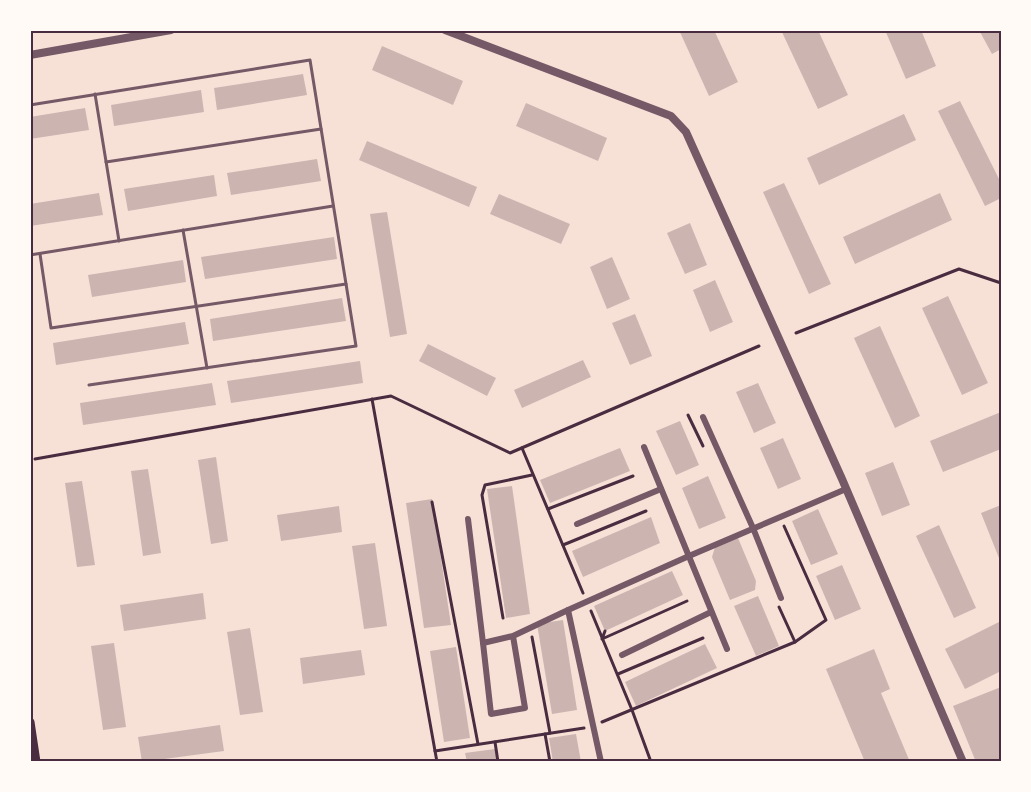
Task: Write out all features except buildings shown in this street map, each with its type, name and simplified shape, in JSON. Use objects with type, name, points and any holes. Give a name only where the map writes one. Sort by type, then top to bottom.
[{"type":"main road","points":[[30,722],[36,762]]},
{"type":"street","points":[[30,55],[171,30]]},
{"type":"street","points":[[446,30],[671,116],[686,132],[846,489],[963,762]]},
{"type":"street","points":[[703,417],[753,528],[781,598]]},
{"type":"street","points":[[644,447],[727,649]]},
{"type":"street","points":[[577,524],[661,489]]},
{"type":"street","points":[[483,643],[513,636],[688,556],[846,489]]},
{"type":"street","points":[[468,519],[491,714],[525,708],[513,636]]},
{"type":"street","points":[[568,610],[601,762]]},
{"type":"street","points":[[622,655],[711,612]]},
{"type":"lane","points":[[30,105],[310,60],[356,346],[89,385]]},
{"type":"lane","points":[[95,94],[119,241]]},
{"type":"lane","points":[[106,162],[321,129]]},
{"type":"lane","points":[[30,255],[333,206]]},
{"type":"lane","points":[[183,230],[207,368]]},
{"type":"lane","points":[[40,254],[51,328],[346,284]]},
{"type":"path","points":[[796,333],[959,269],[1001,283]]},
{"type":"path","points":[[35,459],[391,396],[510,453],[759,346]]},
{"type":"path","points":[[372,399],[437,762]]},
{"type":"path","points":[[503,618],[482,495],[484,485],[533,474]]},
{"type":"path","points":[[548,509],[633,476]]},
{"type":"path","points":[[432,502],[478,744]]},
{"type":"path","points":[[563,545],[646,511]]},
{"type":"path","points":[[782,521],[826,620],[795,642]]},
{"type":"path","points":[[605,631],[603,639],[687,601]]},
{"type":"path","points":[[530,628],[550,733]]},
{"type":"path","points":[[618,674],[703,638]]},
{"type":"path","points":[[435,751],[593,726]]},
{"type":"path","points":[[545,734],[550,762]]},
{"type":"path","points":[[495,742],[498,762]]}]
